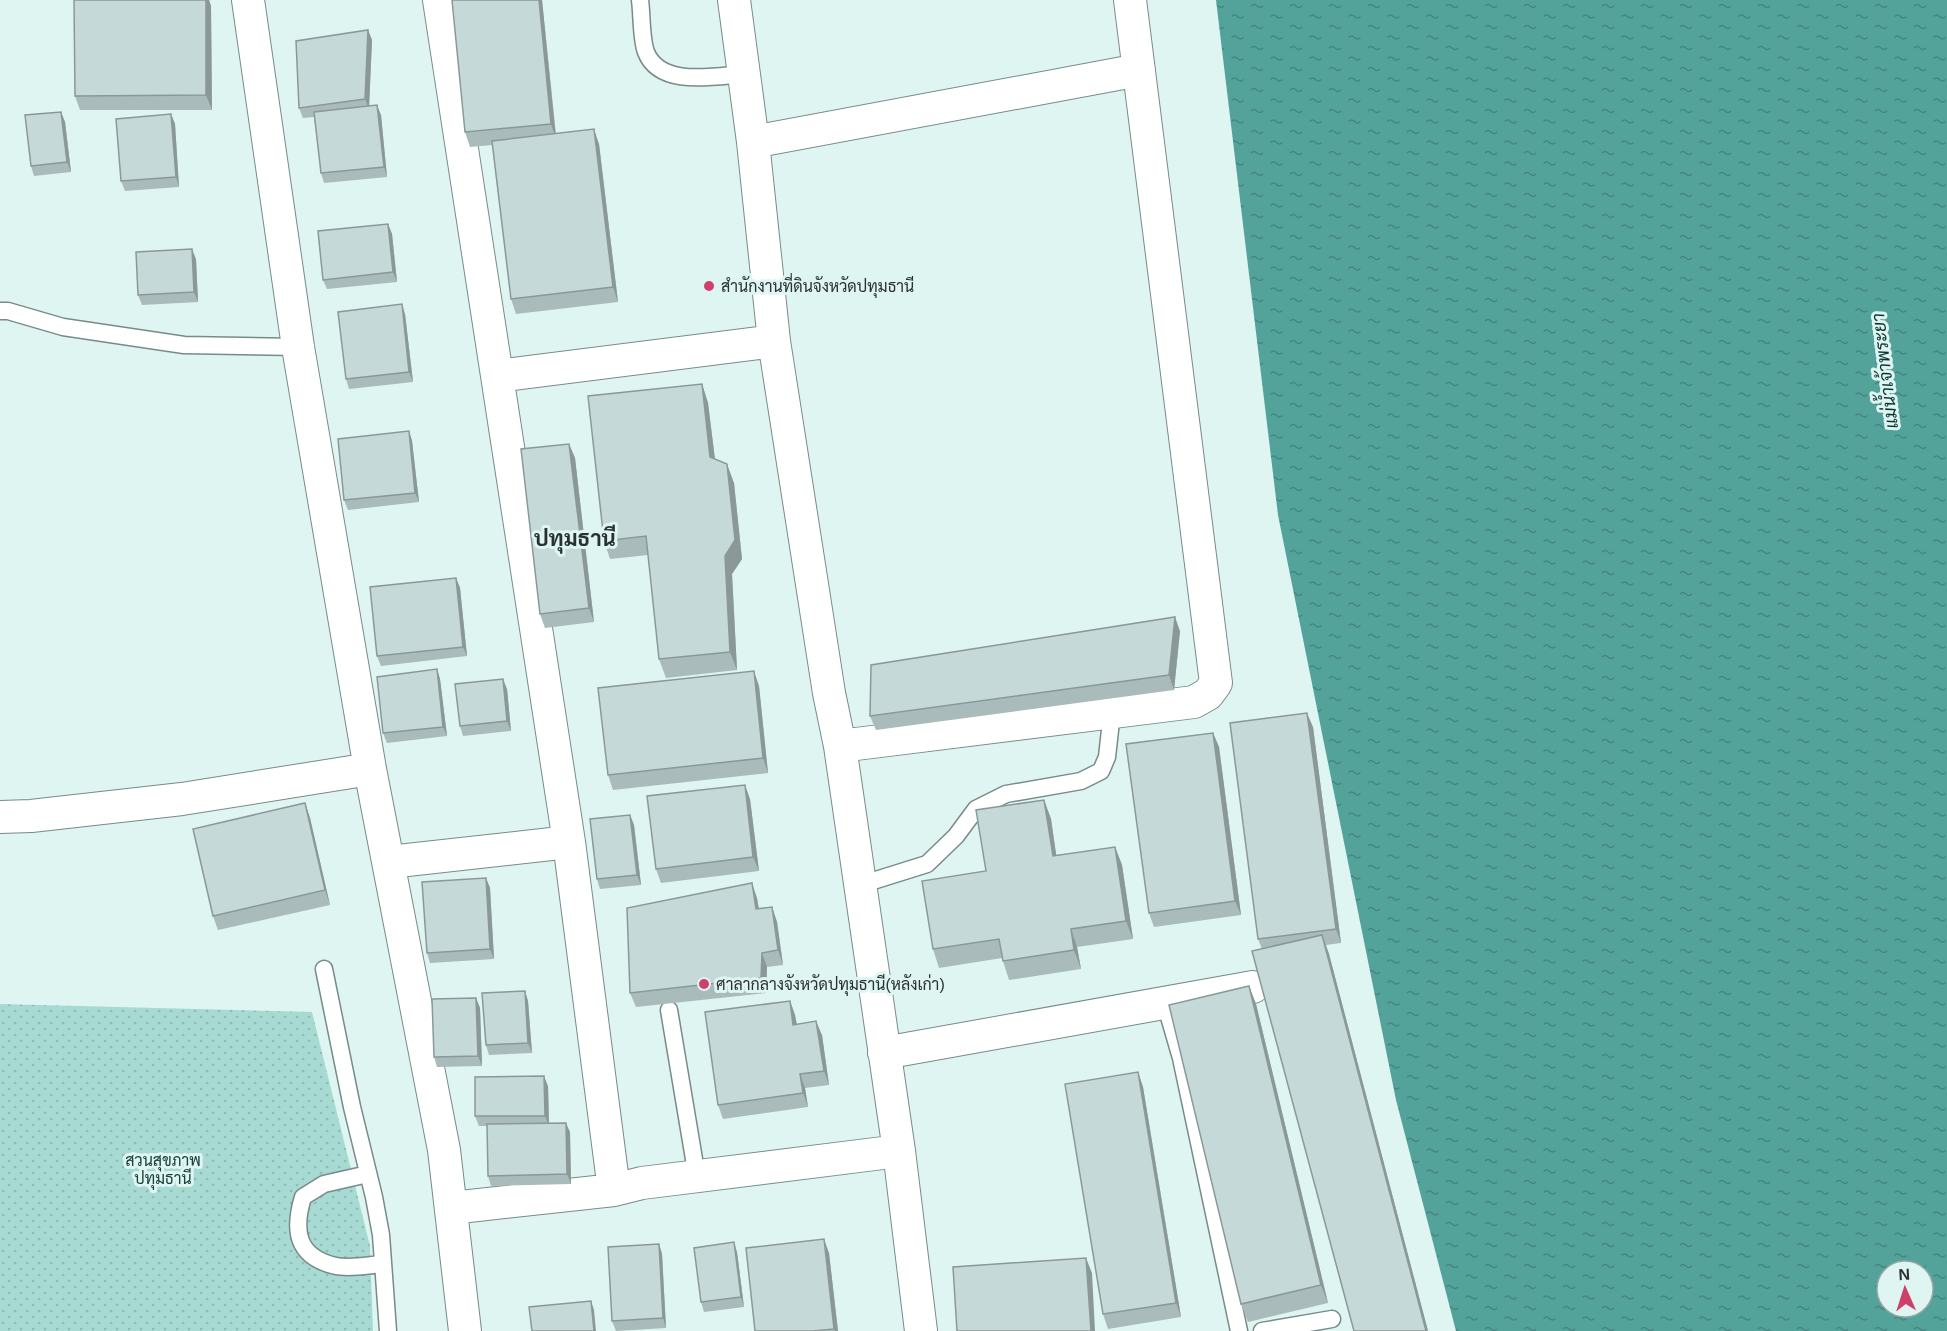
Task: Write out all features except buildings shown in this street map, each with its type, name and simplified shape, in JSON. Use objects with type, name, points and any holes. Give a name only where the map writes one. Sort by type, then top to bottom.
[{"type":"street","points":[[248,0],[298,347],[370,769],[444,1150],[465,1331]]},
{"type":"street","points":[[439,0],[569,842],[614,1190]]},
{"type":"street","points":[[734,0],[753,142],[774,341],[829,693],[840,746],[899,1151],[921,1331]]},
{"type":"street","points":[[840,746],[1194,702],[1208,694],[1216,683],[1130,0]]},
{"type":"street","points":[[753,142],[1139,70]]},
{"type":"street","points":[[498,376],[774,341]]},
{"type":"street","points":[[0,818],[182,799],[370,769]]},
{"type":"street","points":[[389,862],[569,842]]},
{"type":"street","points":[[884,1053],[1253,987]]},
{"type":"street","points":[[451,1208],[614,1190],[642,1183],[899,1151]]},
{"type":"lane","points":[[640,0],[646,51],[652,61],[669,75],[690,78],[744,74]]},
{"type":"lane","points":[[0,311],[63,327],[184,345],[298,347]]},
{"type":"lane","points":[[860,885],[927,864],[956,836],[976,809],[1006,794],[1081,781],[1101,771],[1107,757],[1112,712]]},
{"type":"lane","points":[[324,969],[352,1107],[374,1197],[383,1264],[388,1331]]},
{"type":"lane","points":[[1165,1003],[1181,1058],[1239,1331]]},
{"type":"lane","points":[[669,1010],[697,1177]]},
{"type":"lane","points":[[368,1174],[324,1184],[303,1197],[297,1217],[298,1239],[312,1256],[336,1266],[383,1264]]},
{"type":"lane","points":[[1262,1331],[1332,1320]]},
{"type":"green space","name":"สวนสุขภาพ ปทุมธานี","points":[[0,1004],[312,1012],[370,1246],[373,1331],[0,1331]]},
{"type":"water","name":"แม่น้ำเจ้าพระยา","points":[[1216,0],[1947,0],[1947,1331],[1456,1331],[1396,1100],[1278,515]]},
{"type":"place","name":"สำนักงานที่ดินจังหวัดปทุมธานี","points":[[709,286]]},
{"type":"place","name":"ศาลากลางจังหวัดปทุมธานี(หลังเก่า)","points":[[704,984]]},
{"type":"district","name":"ปทุมธานี","points":[[575,538]]}]
